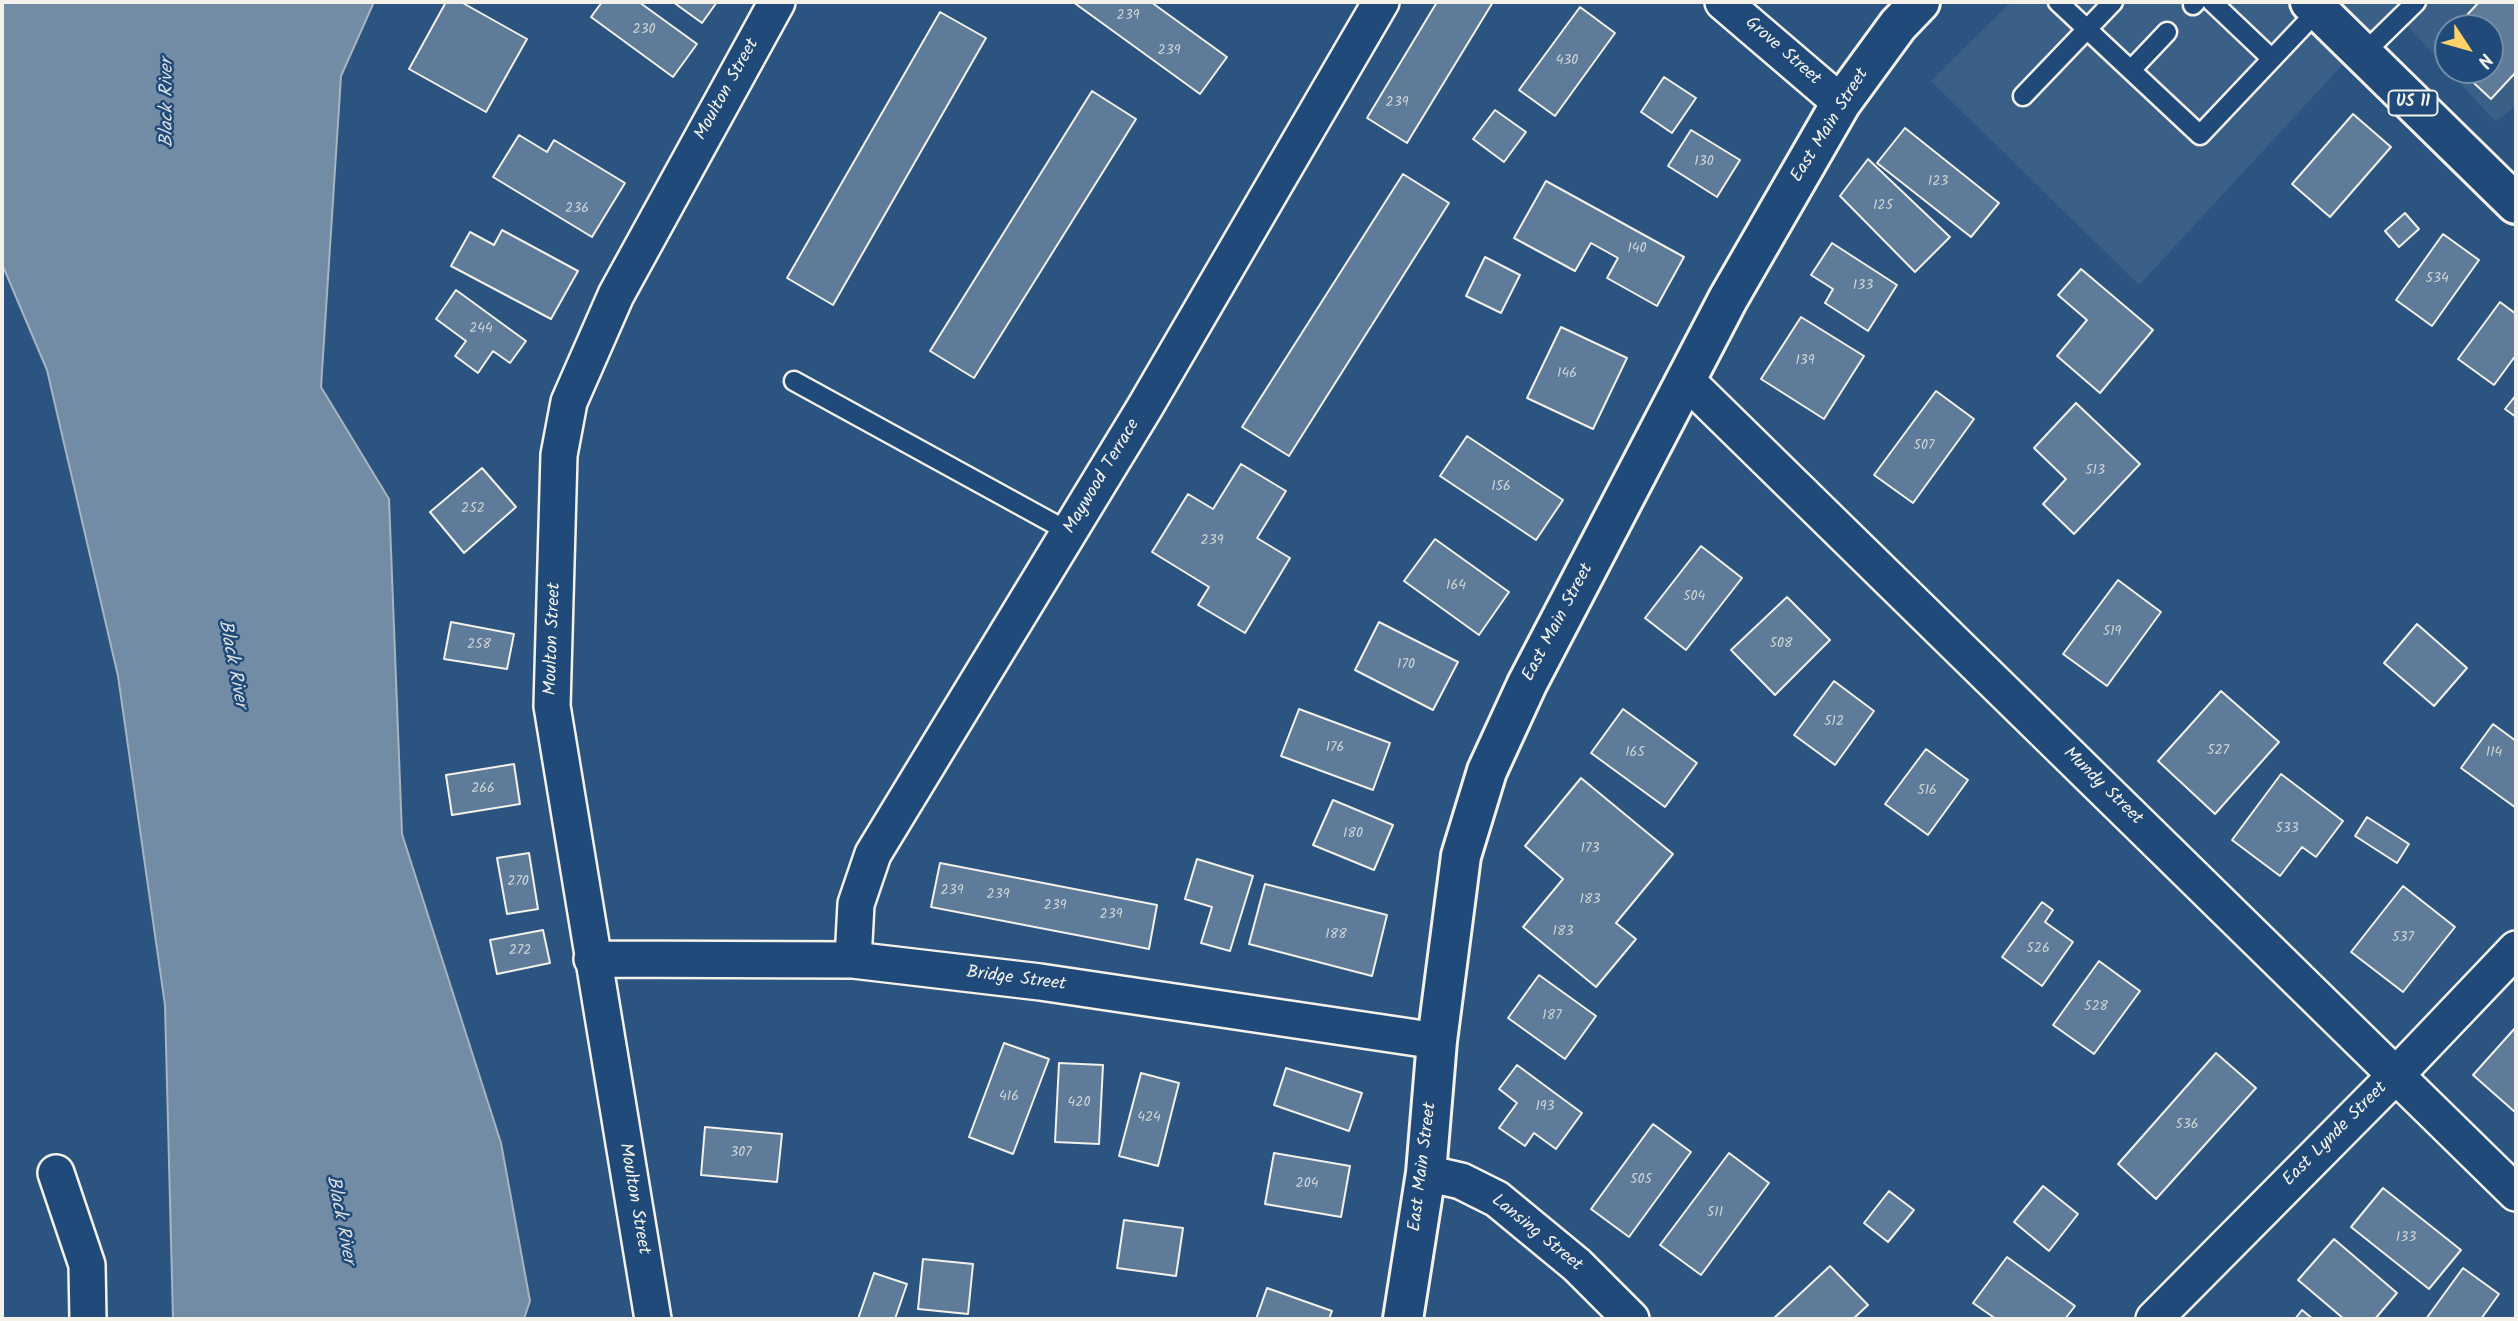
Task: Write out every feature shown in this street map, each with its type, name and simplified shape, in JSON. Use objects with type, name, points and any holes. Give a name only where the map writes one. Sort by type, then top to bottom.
[{"type":"main road","name":"East Main Street","points":[[1404,1319],[1426,1173],[1437,1041],[1461,856],[1487,771],[1527,684],[1728,299],[1841,103],[1898,25],[1920,2]]},
{"type":"main road","name":"US 11","points":[[2318,4],[2363,54],[2516,204]]},
{"type":"street","name":"Moulton Street","points":[[653,1319],[552,706],[559,455],[569,402],[616,295],[777,2]]},
{"type":"street","name":"Maywood Terrace","points":[[852,960],[856,904],[873,854],[1159,383],[1381,2]]},
{"type":"street","name":"Grove Street","points":[[1723,2],[1841,103]]},
{"type":"street","name":"Mundy Street","points":[[1687,381],[2516,1194]]},
{"type":"street","name":"East Lynde Street","points":[[2154,1319],[2396,1075],[2516,949]]},
{"type":"street","name":"Bridge Street","points":[[592,959],[852,960],[1040,982],[1437,1041]]},
{"type":"street","points":[[56,1173],[88,1265],[88,1319]]},
{"type":"street","name":"Lansing Street","points":[[1426,1173],[1461,1181],[1497,1199],[1577,1265],[1631,1319]]},
{"type":"lane","points":[[2058,2],[2200,135],[2272,59],[2318,4]]},
{"type":"lane","points":[[2023,96],[2113,2]]},
{"type":"lane","points":[[2213,2],[2272,59]]},
{"type":"lane","points":[[2363,54],[2416,2]]},
{"type":"lane","points":[[2131,70],[2167,32]]},
{"type":"lane","points":[[794,381],[1069,532]]},
{"type":"shaded area","points":[[2011,2],[2516,2],[2516,105],[2496,122],[2461,84],[2504,84],[2504,14],[2434,14],[2434,55],[2393,10],[2139,285],[1931,81]]},
{"type":"water","name":"Black River","points":[[2,2],[374,2],[341,76],[321,387],[389,499],[402,834],[501,1143],[530,1301],[524,1319],[173,1319],[165,1005],[118,676],[47,370],[2,264]]},
{"type":"building","points":[[446,2],[461,2],[527,39],[486,112],[409,69]]},
{"type":"building","points":[[602,2],[639,2],[697,44],[673,77],[591,17]]},
{"type":"building","points":[[673,2],[717,2],[702,23]]},
{"type":"building","points":[[1073,2],[1151,2],[1227,57],[1200,94]]},
{"type":"building","points":[[1437,2],[1493,2],[1407,143],[1367,118]]},
{"type":"building","points":[[2479,2],[2516,2],[2516,72],[2491,99],[2475,84],[2504,84],[2504,14],[2468,14]]},
{"type":"building","points":[[1580,7],[1615,33],[1555,116],[1519,90]]},
{"type":"building","points":[[940,12],[986,38],[833,305],[787,278]]},
{"type":"building","points":[[1664,77],[1696,98],[1672,133],[1641,112]]},
{"type":"building","points":[[1092,91],[1136,119],[974,378],[930,351]]},
{"type":"building","points":[[1495,110],[1526,132],[1504,162],[1473,139]]},
{"type":"building","points":[[2353,114],[2391,147],[2330,217],[2292,184]]},
{"type":"building","points":[[1905,128],[1999,203],[1971,237],[1877,163]]},
{"type":"building","points":[[1691,130],[1740,160],[1717,197],[1668,166]]},
{"type":"building","points":[[519,135],[547,152],[554,140],[625,183],[592,237],[493,177]]},
{"type":"building","points":[[1868,159],[1950,237],[1915,272],[1840,196]]},
{"type":"building","points":[[1403,174],[1449,203],[1289,456],[1242,427]]},
{"type":"building","points":[[1546,181],[1684,257],[1657,306],[1607,278],[1618,258],[1591,243],[1575,271],[1514,238]]},
{"type":"building","points":[[2405,213],[2419,229],[2399,247],[2385,231]]},
{"type":"building","points":[[502,230],[578,271],[551,319],[451,266],[470,232],[494,245]]},
{"type":"building","points":[[2443,234],[2479,260],[2432,326],[2396,300]]},
{"type":"building","points":[[1832,243],[1897,285],[1868,331],[1825,303],[1833,289],[1811,275]]},
{"type":"building","points":[[1485,257],[1520,275],[1501,313],[1466,296]]},
{"type":"building","points":[[2081,269],[2153,330],[2100,393],[2057,356],[2087,320],[2058,295]]},
{"type":"building","points":[[456,290],[526,341],[510,363],[493,351],[478,373],[455,356],[466,341],[436,319]]},
{"type":"building","points":[[2500,302],[2516,314],[2516,355],[2494,385],[2458,359]]},
{"type":"building","points":[[1801,317],[1864,356],[1824,419],[1761,379]]},
{"type":"building","points":[[1561,327],[1627,358],[1593,429],[1527,398]]},
{"type":"building","points":[[1936,391],[1974,419],[1913,503],[1874,475]]},
{"type":"building","points":[[2516,395],[2516,417],[2505,409]]},
{"type":"building","points":[[2076,403],[2140,464],[2074,534],[2043,504],[2066,479],[2034,448]]},
{"type":"building","points":[[1467,436],[1563,500],[1536,540],[1440,476]]},
{"type":"building","points":[[1241,464],[1286,491],[1257,538],[1290,558],[1245,633],[1198,605],[1209,587],[1152,552],[1188,494],[1213,509]]},
{"type":"building","points":[[482,468],[516,507],[464,553],[430,512]]},
{"type":"building","points":[[1435,539],[1509,592],[1479,635],[1404,581]]},
{"type":"building","points":[[1701,546],[1742,578],[1686,650],[1645,618]]},
{"type":"building","points":[[2118,580],[2161,612],[2107,686],[2063,654]]},
{"type":"building","points":[[1787,597],[1830,640],[1775,695],[1731,650]]},
{"type":"building","points":[[451,622],[514,634],[507,669],[444,659]]},
{"type":"building","points":[[1379,622],[1458,662],[1433,710],[1355,670]]},
{"type":"building","points":[[2417,624],[2467,668],[2434,706],[2384,663]]},
{"type":"building","points":[[1834,681],[1874,711],[1835,765],[1794,735]]},
{"type":"building","points":[[2221,691],[2279,742],[2215,814],[2158,761]]},
{"type":"building","points":[[1299,709],[1390,743],[1373,790],[1281,756]]},
{"type":"building","points":[[1623,709],[1697,763],[1665,807],[1591,753]]},
{"type":"building","points":[[2493,724],[2516,741],[2516,808],[2461,768]]},
{"type":"building","points":[[1926,749],[1968,780],[1928,835],[1885,804]]},
{"type":"building","points":[[514,764],[520,804],[452,815],[446,775]]},
{"type":"building","points":[[2281,774],[2343,821],[2316,857],[2302,847],[2280,876],[2232,840]]},
{"type":"building","points":[[1581,778],[1673,854],[1616,923],[1636,939],[1596,987],[1523,927],[1563,879],[1525,846]]},
{"type":"building","points":[[1333,800],[1393,825],[1374,870],[1313,845]]},
{"type":"building","points":[[2367,817],[2409,844],[2397,863],[2355,836]]},
{"type":"building","points":[[529,853],[538,909],[507,914],[497,858]]},
{"type":"building","points":[[1197,859],[1253,876],[1230,951],[1201,943],[1212,907],[1185,899]]},
{"type":"building","points":[[940,863],[1157,905],[1149,949],[931,907]]},
{"type":"building","points":[[1265,884],[1387,915],[1372,976],[1249,944]]},
{"type":"building","points":[[2403,886],[2455,927],[2403,992],[2351,952]]},
{"type":"building","points":[[2042,902],[2053,910],[2045,922],[2073,942],[2042,986],[2002,957]]},
{"type":"building","points":[[543,930],[550,963],[497,974],[490,940]]},
{"type":"building","points":[[2099,961],[2140,991],[2094,1054],[2053,1025]]},
{"type":"building","points":[[1539,975],[1596,1016],[1565,1059],[1508,1018]]},
{"type":"building","points":[[2516,1027],[2516,1113],[2473,1075]]},
{"type":"building","points":[[1004,1043],[1049,1059],[1013,1154],[969,1137]]},
{"type":"building","points":[[2216,1053],[2256,1088],[2156,1199],[2118,1164]]},
{"type":"building","points":[[1059,1063],[1103,1065],[1099,1144],[1055,1142]]},
{"type":"building","points":[[1517,1065],[1582,1113],[1556,1149],[1534,1133],[1525,1146],[1499,1128],[1517,1103],[1499,1089]]},
{"type":"building","points":[[1286,1068],[1362,1093],[1349,1131],[1274,1105]]},
{"type":"building","points":[[1141,1073],[1179,1083],[1158,1166],[1119,1156]]},
{"type":"building","points":[[1653,1124],[1691,1152],[1629,1237],[1591,1209]]},
{"type":"building","points":[[705,1127],[782,1134],[777,1182],[701,1175]]},
{"type":"building","points":[[1274,1153],[1350,1166],[1341,1217],[1265,1204]]},
{"type":"building","points":[[1729,1153],[1769,1183],[1701,1275],[1660,1245]]},
{"type":"building","points":[[2043,1186],[2078,1214],[2049,1251],[2014,1222]]},
{"type":"building","points":[[2383,1188],[2461,1250],[2429,1289],[2351,1227]]},
{"type":"building","points":[[1889,1191],[1914,1210],[1888,1242],[1864,1223]]},
{"type":"building","points":[[1124,1220],[1183,1228],[1176,1276],[1117,1268]]},
{"type":"building","points":[[2334,1239],[2397,1293],[2375,1319],[2344,1319],[2298,1280]]},
{"type":"building","points":[[2007,1257],[2075,1306],[2065,1319],[1996,1319],[1973,1303]]},
{"type":"building","points":[[923,1259],[973,1264],[968,1314],[918,1309]]},
{"type":"building","points":[[1830,1266],[1868,1305],[1853,1319],[1773,1319]]},
{"type":"building","points":[[2463,1268],[2499,1294],[2481,1319],[2426,1319]]},
{"type":"building","points":[[874,1273],[907,1284],[895,1319],[858,1319]]},
{"type":"building","points":[[1267,1288],[1332,1311],[1329,1319],[1256,1319]]},
{"type":"building","points":[[2302,1310],[2313,1319],[2295,1319]]}]
